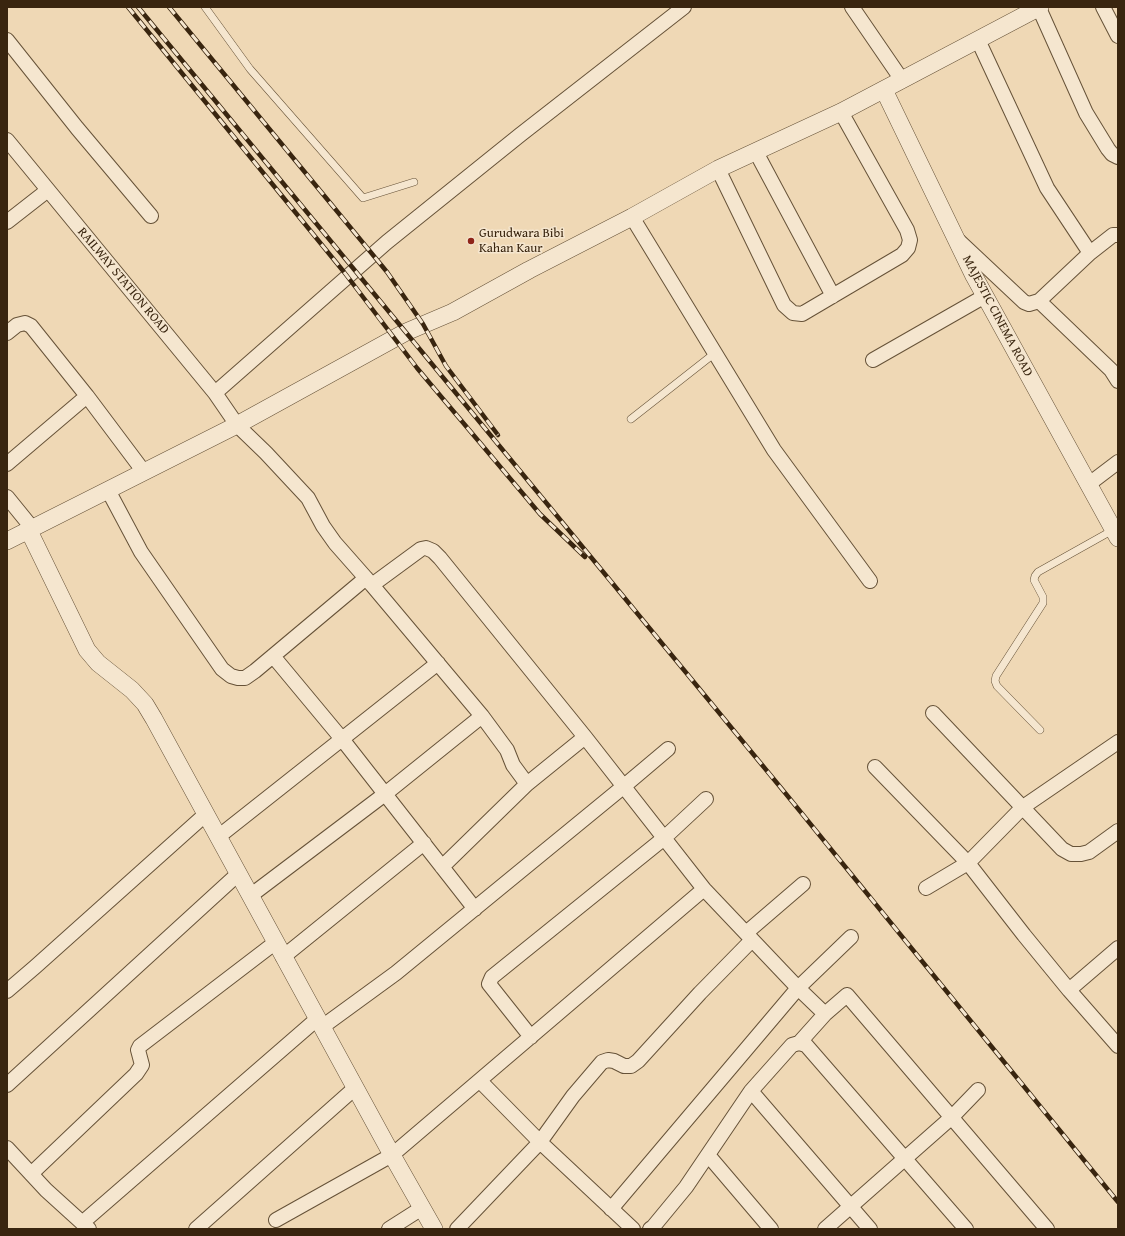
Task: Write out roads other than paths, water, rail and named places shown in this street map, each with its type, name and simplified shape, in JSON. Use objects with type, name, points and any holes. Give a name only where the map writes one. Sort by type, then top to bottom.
[{"type":"street","points":[[215,393],[387,242],[520,135],[684,7]]},
{"type":"street","points":[[852,7],[899,75]]},
{"type":"street","points":[[7,541],[29,527],[141,468],[406,332],[452,312],[536,266],[632,217],[718,169],[841,112],[884,90],[899,75],[1018,7]]},
{"type":"street","points":[[234,421],[352,351],[444,307],[676,184],[899,75],[978,40],[1040,7],[1086,113],[1108,149],[1112,154],[1118,157]]},
{"type":"street","points":[[1103,7],[1118,36]]},
{"type":"street","points":[[7,40],[77,128],[151,216]]},
{"type":"street","points":[[978,40],[1047,188],[1090,253]]},
{"type":"street","name":"MAJESTIC CINEMA ROAD","points":[[884,90],[985,296],[1116,534]]},
{"type":"street","points":[[718,169],[784,305],[793,313],[802,314],[902,254],[908,248],[910,240],[907,230],[841,112]]},
{"type":"street","name":"RAILWAY STATION ROAD","points":[[7,140],[215,393],[234,421],[308,498],[323,526],[335,542],[482,716],[507,750],[513,765],[527,784]]},
{"type":"street","points":[[756,152],[833,296]]},
{"type":"street","points":[[7,222],[48,190]]},
{"type":"street","points":[[632,217],[774,450],[870,582]]},
{"type":"street","points":[[957,239],[1024,302],[1029,304],[1039,301],[1090,253],[1113,235],[1118,235]]},
{"type":"street","points":[[873,360],[985,296]]},
{"type":"street","points":[[1039,301],[1111,370],[1118,381]]},
{"type":"street","points":[[7,331],[17,325],[25,323],[31,326],[87,396],[141,468]]},
{"type":"street","points":[[7,464],[87,396]]},
{"type":"street","points":[[1088,484],[1118,462]]},
{"type":"street","points":[[7,531],[29,527],[108,490],[141,468]]},
{"type":"street","points":[[108,490],[141,552],[222,669],[231,676],[238,678],[245,678],[255,672],[273,656],[369,582],[421,549],[426,548],[433,551],[585,737],[704,889],[798,988],[825,1014]]},
{"type":"street","points":[[7,497],[29,527],[87,650],[98,663],[132,690],[154,719],[355,1088],[434,1229]]},
{"type":"street","points":[[273,656],[342,738],[475,908]]},
{"type":"street","points":[[218,837],[438,664]]},
{"type":"street","points":[[933,713],[1062,848],[1071,854],[1088,852],[1118,831]]},
{"type":"street","points":[[250,896],[385,794],[482,716]]},
{"type":"street","points":[[442,867],[527,784],[585,737]]},
{"type":"street","points":[[926,888],[968,863],[1023,807],[1118,742]]},
{"type":"street","points":[[7,1148],[46,1190],[86,1226],[320,1023],[396,973],[668,749]]},
{"type":"street","points":[[875,767],[968,863],[1069,990],[1118,1046]]},
{"type":"street","points":[[531,1037],[491,987],[489,984],[490,980],[663,838],[706,799]]},
{"type":"street","points":[[7,991],[206,814]]},
{"type":"street","points":[[31,1174],[136,1074],[142,1065],[138,1050],[140,1046],[279,949],[424,843]]},
{"type":"street","points":[[7,1085],[238,874]]},
{"type":"street","points":[[457,1229],[540,1142],[573,1096],[602,1062],[608,1060],[624,1066],[631,1066],[638,1061],[749,937],[803,884]]},
{"type":"street","points":[[276,1220],[392,1155],[704,889]]},
{"type":"street","points":[[611,1209],[798,988],[852,937]]},
{"type":"street","points":[[1069,990],[1118,948]]},
{"type":"street","points":[[799,1044],[825,1014],[847,995],[1045,1228]]},
{"type":"street","points":[[650,1229],[653,1228],[686,1187],[750,1091],[792,1045],[799,1044],[806,1045],[966,1229]]},
{"type":"street","points":[[480,1080],[540,1142],[633,1229]]},
{"type":"street","points":[[196,1229],[355,1088]]},
{"type":"street","points":[[825,1229],[952,1117],[978,1090]]},
{"type":"street","points":[[750,1091],[870,1229]]},
{"type":"street","points":[[708,1155],[771,1229]]},
{"type":"street","points":[[389,1229],[422,1208]]},
{"type":"lane","points":[[205,7],[250,69],[363,198],[414,182]]},
{"type":"lane","points":[[631,419],[715,353]]},
{"type":"lane","points":[[1040,730],[997,686],[995,681],[996,676],[1043,603],[1043,597],[1034,580],[1038,572],[1116,534]]},
{"type":"railway","points":[[128,7],[344,272],[417,368],[540,514],[585,557]]},
{"type":"railway","points":[[138,7],[786,794],[1118,1202]]},
{"type":"railway","points":[[169,7],[387,272],[423,324],[446,366],[498,435]]},
{"type":"place","name":"Gurudwara Bibi Kahan Kaur","points":[[471,241]]}]
